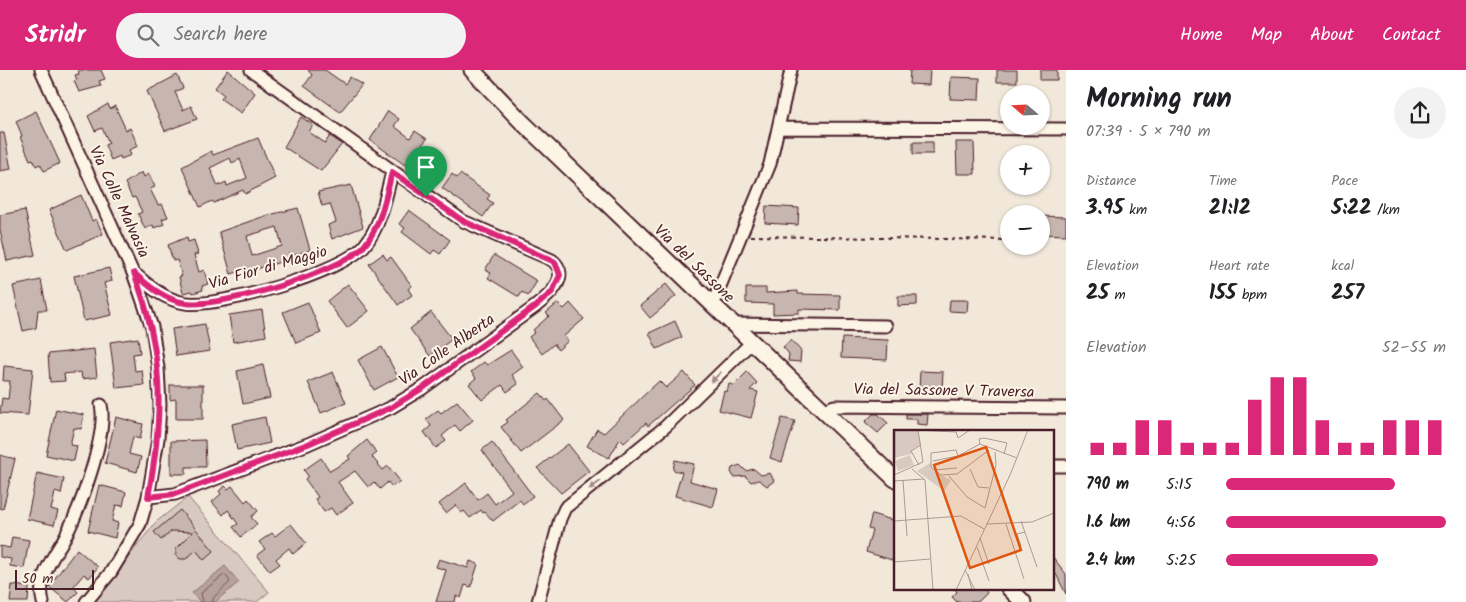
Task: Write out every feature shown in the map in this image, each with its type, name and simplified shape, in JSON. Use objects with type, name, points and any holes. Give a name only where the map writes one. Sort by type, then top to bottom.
[{"type":"main road","name":"Via del Sassone","points":[[472,70],[521,121],[712,306],[823,411],[892,472]]},
{"type":"main road","points":[[1011,590],[1023,602]]},
{"type":"street","name":"Via Colle Malvasia","points":[[41,70],[134,273],[152,327],[160,396],[158,439],[148,497],[140,524],[111,572],[86,602]]},
{"type":"street","name":"Via Colle Alberta","points":[[148,497],[175,494],[308,444],[390,408],[423,388],[552,292],[560,275],[555,262],[463,221],[251,70]]},
{"type":"street","points":[[712,306],[770,164],[790,70]]},
{"type":"street","points":[[779,128],[1066,129]]},
{"type":"street","name":"Via Fior di Maggio","points":[[134,273],[162,295],[186,303],[202,304],[219,302],[310,275],[343,263],[358,253],[371,237],[380,215],[392,172]]},
{"type":"street","points":[[731,324],[886,326]]},
{"type":"street","points":[[538,602],[560,519],[565,508],[665,427],[751,343]]},
{"type":"street","points":[[43,602],[42,585],[45,570],[74,519],[91,472],[103,412],[101,405]]},
{"type":"street","name":"Via del Sassone V Traversa","points":[[823,411],[834,406],[1066,408]]},
{"type":"path","points":[[742,236],[1000,240]]},
{"type":"shaded area","points":[[188,497],[269,592],[257,602],[93,602],[156,522]]},
{"type":"water","points":[[225,566],[239,582],[215,602],[200,602],[192,593]]},
{"type":"building","points":[[78,70],[101,70],[105,79],[99,81],[101,86],[79,92],[74,81],[77,80],[75,75],[79,74]]},
{"type":"building","points":[[228,70],[255,93],[241,113],[221,99],[224,95],[215,88]]},
{"type":"building","points":[[308,70],[325,70],[345,84],[350,77],[362,85],[340,112],[304,86],[312,75]]},
{"type":"building","points":[[910,70],[930,70],[929,85],[909,84]]},
{"type":"building","points":[[997,70],[1017,70],[1017,82],[997,82]]},
{"type":"building","points":[[1040,70],[1057,70],[1057,80],[1040,80]]},
{"type":"building","points":[[177,75],[183,88],[175,92],[183,110],[191,106],[197,119],[165,131],[147,91]]},
{"type":"building","points":[[951,77],[980,78],[979,100],[950,99]]},
{"type":"building","points":[[108,104],[110,109],[115,106],[126,130],[130,128],[138,146],[129,150],[131,155],[121,159],[120,156],[111,160],[105,145],[109,143],[102,128],[95,131],[88,116]]},
{"type":"building","points":[[36,111],[60,163],[44,171],[40,164],[36,166],[33,159],[30,160],[20,137],[22,136],[16,121]]},
{"type":"building","points":[[388,111],[399,119],[394,126],[410,138],[415,131],[427,139],[405,165],[370,140]]},
{"type":"building","points":[[301,117],[313,125],[309,132],[325,143],[330,136],[342,144],[321,171],[284,147]]},
{"type":"building","points":[[0,133],[4,133],[11,169],[0,171]]},
{"type":"building","points":[[258,138],[275,178],[245,194],[243,190],[200,207],[182,167],[211,151],[213,155]],"holes":[[[230,158],[232,163],[240,159],[247,178],[227,186],[226,182],[218,186],[210,168]]]},
{"type":"building","points":[[913,142],[933,142],[933,154],[913,154]]},
{"type":"building","points":[[956,142],[974,142],[975,174],[957,174]]},
{"type":"building","points":[[142,172],[144,177],[149,174],[155,187],[150,189],[158,205],[162,204],[168,217],[162,219],[164,224],[154,228],[153,225],[145,229],[138,214],[142,212],[135,197],[132,198],[125,183]]},
{"type":"building","points":[[452,174],[457,178],[460,174],[490,195],[487,199],[493,203],[483,217],[442,188]]},
{"type":"building","points":[[351,185],[363,227],[332,239],[328,225],[336,222],[330,204],[322,206],[318,192]]},
{"type":"building","points":[[81,195],[92,221],[96,219],[103,234],[67,250],[49,210]]},
{"type":"building","points":[[766,206],[799,208],[798,225],[765,223]]},
{"type":"building","points":[[298,208],[310,250],[291,256],[289,253],[291,259],[246,272],[245,270],[231,274],[219,232],[265,216]],"holes":[[[277,227],[282,246],[252,256],[247,236]]]},
{"type":"building","points":[[25,210],[35,255],[7,261],[0,230],[0,215]]},
{"type":"building","points":[[409,210],[450,240],[440,254],[434,250],[431,254],[402,232],[405,228],[399,224]]},
{"type":"building","points":[[1050,216],[1066,217],[1066,235],[1050,234]]},
{"type":"building","points":[[187,237],[188,242],[194,240],[198,254],[194,255],[199,272],[204,270],[208,284],[202,286],[203,290],[193,293],[192,291],[183,293],[179,277],[182,276],[177,260],[173,261],[168,245]]},
{"type":"building","points":[[383,254],[387,260],[391,257],[412,286],[408,289],[412,295],[398,305],[369,264]]},
{"type":"building","points":[[494,255],[537,281],[528,296],[522,292],[519,297],[488,278],[491,273],[485,270]]},
{"type":"building","points":[[109,268],[112,281],[104,283],[112,315],[84,321],[74,276]]},
{"type":"building","points":[[41,280],[47,310],[38,310],[36,328],[23,331],[13,286]]},
{"type":"building","points":[[348,284],[369,311],[347,328],[327,301]]},
{"type":"building","points":[[666,284],[676,296],[650,318],[640,306]]},
{"type":"building","points":[[746,288],[766,288],[766,293],[798,291],[798,294],[840,295],[840,310],[799,309],[799,313],[773,314],[773,304],[746,303]]},
{"type":"building","points":[[898,296],[917,296],[917,305],[898,306]]},
{"type":"building","points":[[950,300],[968,300],[967,312],[949,311]]},
{"type":"building","points":[[308,302],[321,333],[296,343],[283,312]]},
{"type":"building","points":[[558,303],[564,309],[570,303],[584,319],[564,336],[568,341],[558,350],[554,344],[542,354],[529,337],[535,332],[533,330],[549,316],[546,313]]},
{"type":"building","points":[[262,310],[266,336],[233,342],[229,315]]},
{"type":"building","points":[[431,312],[452,339],[430,356],[410,329]]},
{"type":"building","points":[[675,321],[682,337],[657,349],[649,333]]},
{"type":"building","points":[[205,324],[210,351],[176,356],[172,329]]},
{"type":"building","points":[[138,338],[140,353],[133,354],[135,371],[142,370],[144,385],[116,388],[110,342]]},
{"type":"building","points":[[842,338],[888,340],[887,360],[841,358]]},
{"type":"building","points":[[791,340],[801,351],[800,362],[788,361],[789,354],[783,347]]},
{"type":"building","points":[[382,347],[398,377],[374,390],[358,360]]},
{"type":"building","points":[[94,349],[97,377],[82,379],[81,372],[64,374],[65,381],[50,382],[48,354]]},
{"type":"building","points":[[511,350],[523,367],[512,375],[518,384],[507,392],[502,385],[482,400],[469,384],[476,378],[471,372],[484,362],[487,365]]},
{"type":"building","points":[[263,365],[270,398],[243,404],[237,371]]},
{"type":"building","points":[[4,366],[33,369],[28,415],[0,413],[2,398],[8,399],[10,381],[3,381]]},
{"type":"building","points":[[920,371],[943,372],[942,390],[919,390]]},
{"type":"building","points":[[333,372],[346,403],[321,413],[308,382]]},
{"type":"building","points":[[684,372],[695,385],[648,426],[646,423],[624,443],[620,439],[609,458],[587,446],[597,429],[604,433],[659,381],[666,388]]},
{"type":"building","points":[[747,372],[757,383],[750,390],[758,392],[751,418],[719,410],[724,391],[727,392],[729,384],[734,385]]},
{"type":"building","points":[[170,385],[203,385],[203,419],[176,419],[176,399],[170,400]]},
{"type":"building","points":[[540,393],[546,401],[548,399],[564,420],[521,453],[501,427],[508,422],[506,420]]},
{"type":"building","points":[[457,401],[473,420],[460,431],[455,425],[442,436],[446,441],[436,448],[424,432],[431,426],[426,419],[438,410],[441,413]]},
{"type":"building","points":[[56,409],[84,415],[81,429],[74,428],[70,445],[77,446],[74,461],[46,455]]},
{"type":"building","points":[[873,414],[878,414],[888,423],[878,433],[865,422]]},
{"type":"building","points":[[906,414],[928,414],[927,425],[917,424],[917,419],[906,419]]},
{"type":"building","points":[[116,417],[143,424],[140,439],[133,437],[129,454],[141,457],[137,472],[105,463]]},
{"type":"building","points":[[265,417],[270,443],[237,450],[232,424]]},
{"type":"building","points":[[782,418],[795,421],[782,462],[770,458]]},
{"type":"building","points":[[205,440],[206,467],[186,467],[186,474],[171,474],[171,441]]},
{"type":"building","points":[[367,440],[377,453],[372,457],[383,470],[388,466],[400,481],[392,487],[388,482],[380,489],[374,482],[368,487],[355,471],[338,482],[353,503],[336,515],[331,508],[324,512],[315,499],[318,497],[305,479],[308,476],[304,470],[321,458],[330,471],[350,459],[348,456]]},
{"type":"building","points":[[492,442],[533,496],[523,504],[520,500],[493,521],[481,510],[470,518],[464,511],[461,513],[456,505],[446,513],[439,504],[466,483],[478,500],[487,493],[495,504],[512,491],[482,450]]},
{"type":"building","points":[[568,444],[589,471],[561,493],[537,468]]},
{"type":"building","points":[[0,455],[15,459],[3,509],[0,508]]},
{"type":"building","points":[[675,460],[694,464],[690,481],[718,489],[713,507],[675,496],[682,472],[673,470]]},
{"type":"building","points":[[740,465],[746,471],[754,469],[761,475],[770,473],[774,481],[767,486],[759,480],[751,482],[745,476],[734,477],[731,472],[732,468]]},
{"type":"building","points":[[37,473],[64,479],[61,494],[55,492],[51,509],[58,511],[54,525],[27,519]]},
{"type":"building","points":[[99,485],[126,492],[123,506],[116,505],[112,521],[118,523],[115,538],[88,531]]},
{"type":"building","points":[[225,486],[228,489],[232,486],[245,502],[248,499],[258,511],[251,517],[257,524],[241,537],[233,527],[238,524],[228,510],[223,515],[212,502],[221,494],[219,491]]},
{"type":"building","points":[[180,510],[214,551],[204,560],[196,550],[186,559],[180,559],[176,555],[176,549],[193,532],[172,531],[161,540],[154,532]]},
{"type":"building","points":[[872,514],[894,521],[894,561],[866,552],[872,530],[868,529]]},
{"type":"building","points":[[291,524],[306,543],[293,554],[289,548],[276,559],[280,564],[270,571],[257,555],[265,549],[259,542],[272,533],[275,536]]},
{"type":"building","points":[[12,537],[29,540],[24,568],[10,566],[11,559],[0,557],[0,546],[10,548]]},
{"type":"building","points":[[77,549],[98,567],[89,578],[84,574],[73,587],[78,592],[68,602],[49,587]]},
{"type":"building","points":[[439,559],[468,568],[470,561],[478,564],[471,587],[465,585],[461,598],[456,596],[455,602],[436,602],[446,570],[436,567]]},
{"type":"building","points":[[1054,559],[1066,574],[1066,594],[1056,574],[1054,576]]},
{"type":"building","points":[[12,585],[29,587],[28,602],[10,602]]},
{"type":"building","points":[[956,590],[985,590],[987,593],[978,602],[957,602],[952,597],[957,592]]},
{"type":"route","points":[[392,172],[426,197],[463,221],[555,262],[560,275],[552,292],[481,347],[423,388],[390,408],[308,444],[175,494],[148,497],[158,439],[160,396],[152,327],[134,273],[147,285],[174,300],[202,304],[219,302],[310,275],[343,263],[358,253],[371,237],[375,228],[385,201],[392,172]]}]
